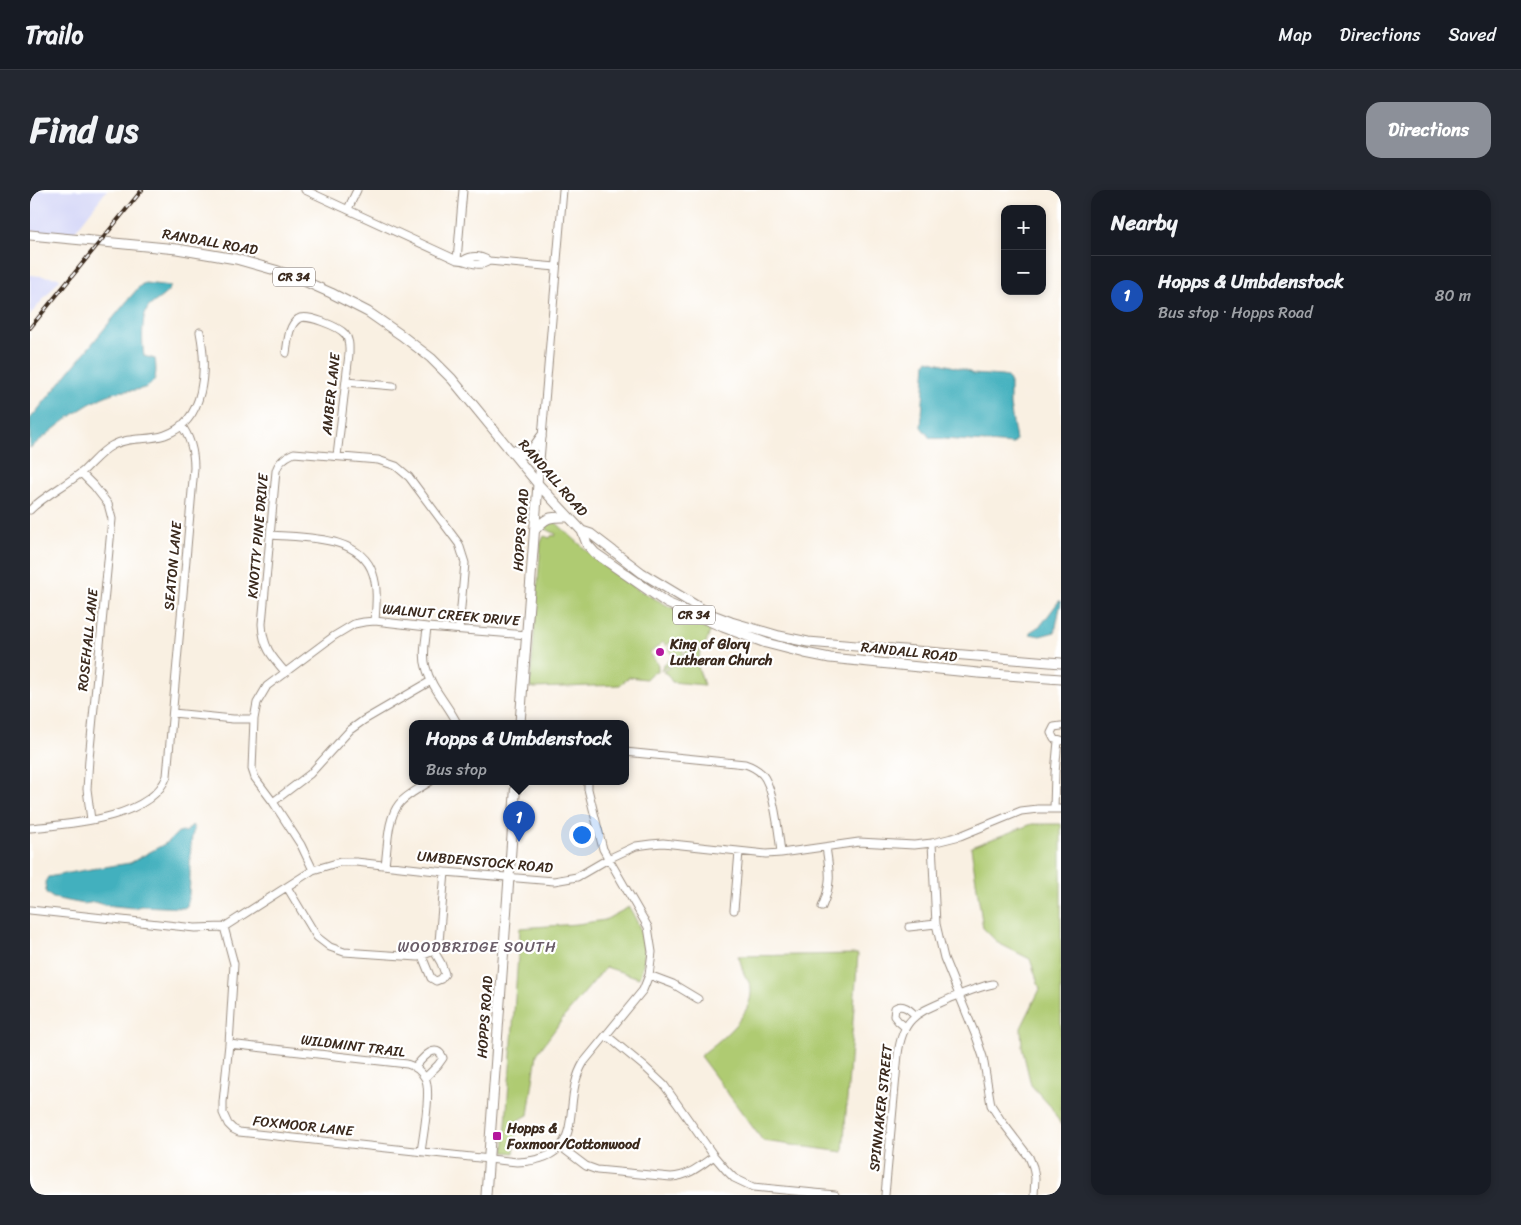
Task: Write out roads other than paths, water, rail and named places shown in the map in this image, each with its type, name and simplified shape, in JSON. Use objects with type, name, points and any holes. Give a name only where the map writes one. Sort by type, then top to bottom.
[{"type":"main road","name":"RANDALL ROAD","points":[[30,235],[158,246],[216,254],[275,270],[313,284],[368,312],[431,358],[452,379],[538,484],[582,531],[587,544],[595,552],[667,603],[766,643],[806,654],[978,673],[1061,679]]},
{"type":"main road","points":[[509,449],[525,454],[531,451],[541,437]]},
{"type":"main road","name":"HOPPS ROAD","points":[[520,720],[538,484]]},
{"type":"main road","points":[[535,530],[551,517],[568,517]]},
{"type":"main road","name":"RANDALL ROAD","points":[[582,531],[591,534],[642,573],[710,614],[779,636],[808,642],[1061,663]]},
{"type":"main road","name":"HOPPS ROAD","points":[[486,1195],[516,785]]},
{"type":"street","points":[[305,190],[461,260],[470,257],[484,258],[489,262],[556,267]]},
{"type":"street","points":[[348,209],[357,190]]},
{"type":"street","points":[[461,260],[463,190]]},
{"type":"street","name":"HOPPS ROAD","points":[[538,484],[563,190]]},
{"type":"street","name":"AMBER LANE","points":[[286,352],[292,326],[298,319],[308,317],[345,333],[348,338],[346,382],[337,456]]},
{"type":"street","points":[[30,510],[39,501],[81,473],[112,446],[128,440],[165,435],[181,425],[193,413],[201,389],[200,332]]},
{"type":"street","points":[[346,382],[393,386]]},
{"type":"street","name":"SEATON LANE","points":[[30,828],[115,816],[126,812],[145,801],[161,788],[167,776],[194,468],[192,448],[181,425]]},
{"type":"street","name":"KNOTTY PINE DRIVE","points":[[286,673],[272,657],[264,643],[262,624],[278,465],[294,453],[378,460],[396,466],[409,477],[459,544],[465,563],[458,630]]},
{"type":"street","name":"ROSEHALL LANE","points":[[81,473],[108,504],[112,519],[86,789],[91,820]]},
{"type":"street","points":[[271,535],[334,542],[344,544],[358,552],[368,563],[373,573],[376,595],[375,620]]},
{"type":"street","name":"WALNUT CREEK DRIVE","points":[[313,870],[301,845],[255,778],[252,769],[254,719],[257,703],[267,686],[334,636],[354,624],[375,620],[427,627],[527,635]]},
{"type":"street","points":[[427,627],[425,660],[431,681],[455,720]]},
{"type":"street","points":[[273,802],[310,774],[350,730],[431,681]]},
{"type":"street","points":[[173,713],[233,719],[254,719]]},
{"type":"street","points":[[1057,809],[1054,773],[1059,741],[1054,739],[1051,731],[1054,727],[1061,726]]},
{"type":"street","points":[[629,752],[745,764],[757,769],[767,783],[776,812],[781,853]]},
{"type":"street","points":[[386,865],[390,826],[394,813],[398,805],[425,785]]},
{"type":"street","points":[[588,785],[599,837],[608,859],[648,927],[652,952],[649,975],[643,990],[578,1070],[570,1129],[560,1147],[586,1166],[597,1170],[671,1177],[681,1176],[693,1171],[714,1156]]},
{"type":"street","name":"UMBDENSTOCK ROAD","points":[[224,927],[313,870],[340,862],[543,881],[565,880],[577,876],[636,846],[662,844],[739,852],[781,853],[859,842],[932,843],[960,836],[1021,811],[1038,808],[1057,809]]},
{"type":"street","points":[[932,843],[936,924],[944,958],[978,1039],[991,1105],[1030,1157],[1035,1178],[1034,1195]]},
{"type":"street","points":[[822,907],[828,893],[830,879],[826,848]]},
{"type":"street","points":[[734,910],[739,852]]},
{"type":"street","points":[[287,887],[317,937],[330,947],[344,952],[418,957],[434,951],[439,942],[446,872]]},
{"type":"street","points":[[30,910],[195,928],[224,927]]},
{"type":"street","points":[[909,928],[936,924]]},
{"type":"street","name":"FOXMOOR LANE","points":[[224,927],[234,964],[229,1044],[222,1102],[223,1113],[232,1129],[239,1132],[518,1162],[530,1162],[545,1157],[560,1147]]},
{"type":"street","points":[[422,956],[431,978],[436,981],[441,979],[445,974],[434,951]]},
{"type":"street","points":[[649,975],[673,984],[698,999]]},
{"type":"street","name":"SPINNAKER STREET","points":[[885,1195],[898,1054],[905,1027],[918,1012],[981,986],[993,984]]},
{"type":"street","points":[[905,1027],[894,1016],[895,1008],[900,1006],[906,1007],[916,1015]]},
{"type":"street","points":[[606,1035],[664,1085],[714,1156],[734,1178],[753,1187],[835,1195]]},
{"type":"street","name":"WILDMINT TRAIL","points":[[229,1044],[407,1064],[415,1067],[425,1078]]},
{"type":"street","points":[[415,1067],[432,1051],[441,1053],[443,1058],[425,1078],[428,1094],[421,1152]]},
{"type":"water","points":[[145,283],[171,286],[167,293],[148,308],[144,318],[143,351],[144,356],[155,359],[156,374],[153,382],[145,388],[113,393],[91,403],[30,448],[30,419],[132,295]]},
{"type":"water","points":[[928,360],[966,370],[973,374],[1007,377],[1010,380],[1010,405],[1016,440],[1013,444],[930,438],[921,427],[926,363]]},
{"type":"water","points":[[1059,601],[1061,601],[1055,632],[1040,636],[1030,634],[1030,632],[1041,625]]},
{"type":"water","points":[[192,825],[194,828],[191,847],[190,886],[187,906],[184,908],[141,906],[134,908],[95,902],[84,904],[53,898],[46,893],[45,882],[48,877],[130,863],[168,842],[178,832],[186,832]]},
{"type":"railway","points":[[30,328],[142,190]]},
{"type":"place","name":"King of Glory Lutheran Church","points":[[660,652]]},
{"type":"place","name":"Hopps & Umbdenstock","points":[[519,842]]},
{"type":"place","name":"Hopps & Foxmoor/Cottonwood","points":[[497,1136]]},
{"type":"district","name":"WOODBRIDGE SOUTH","points":[[477,947]]}]
